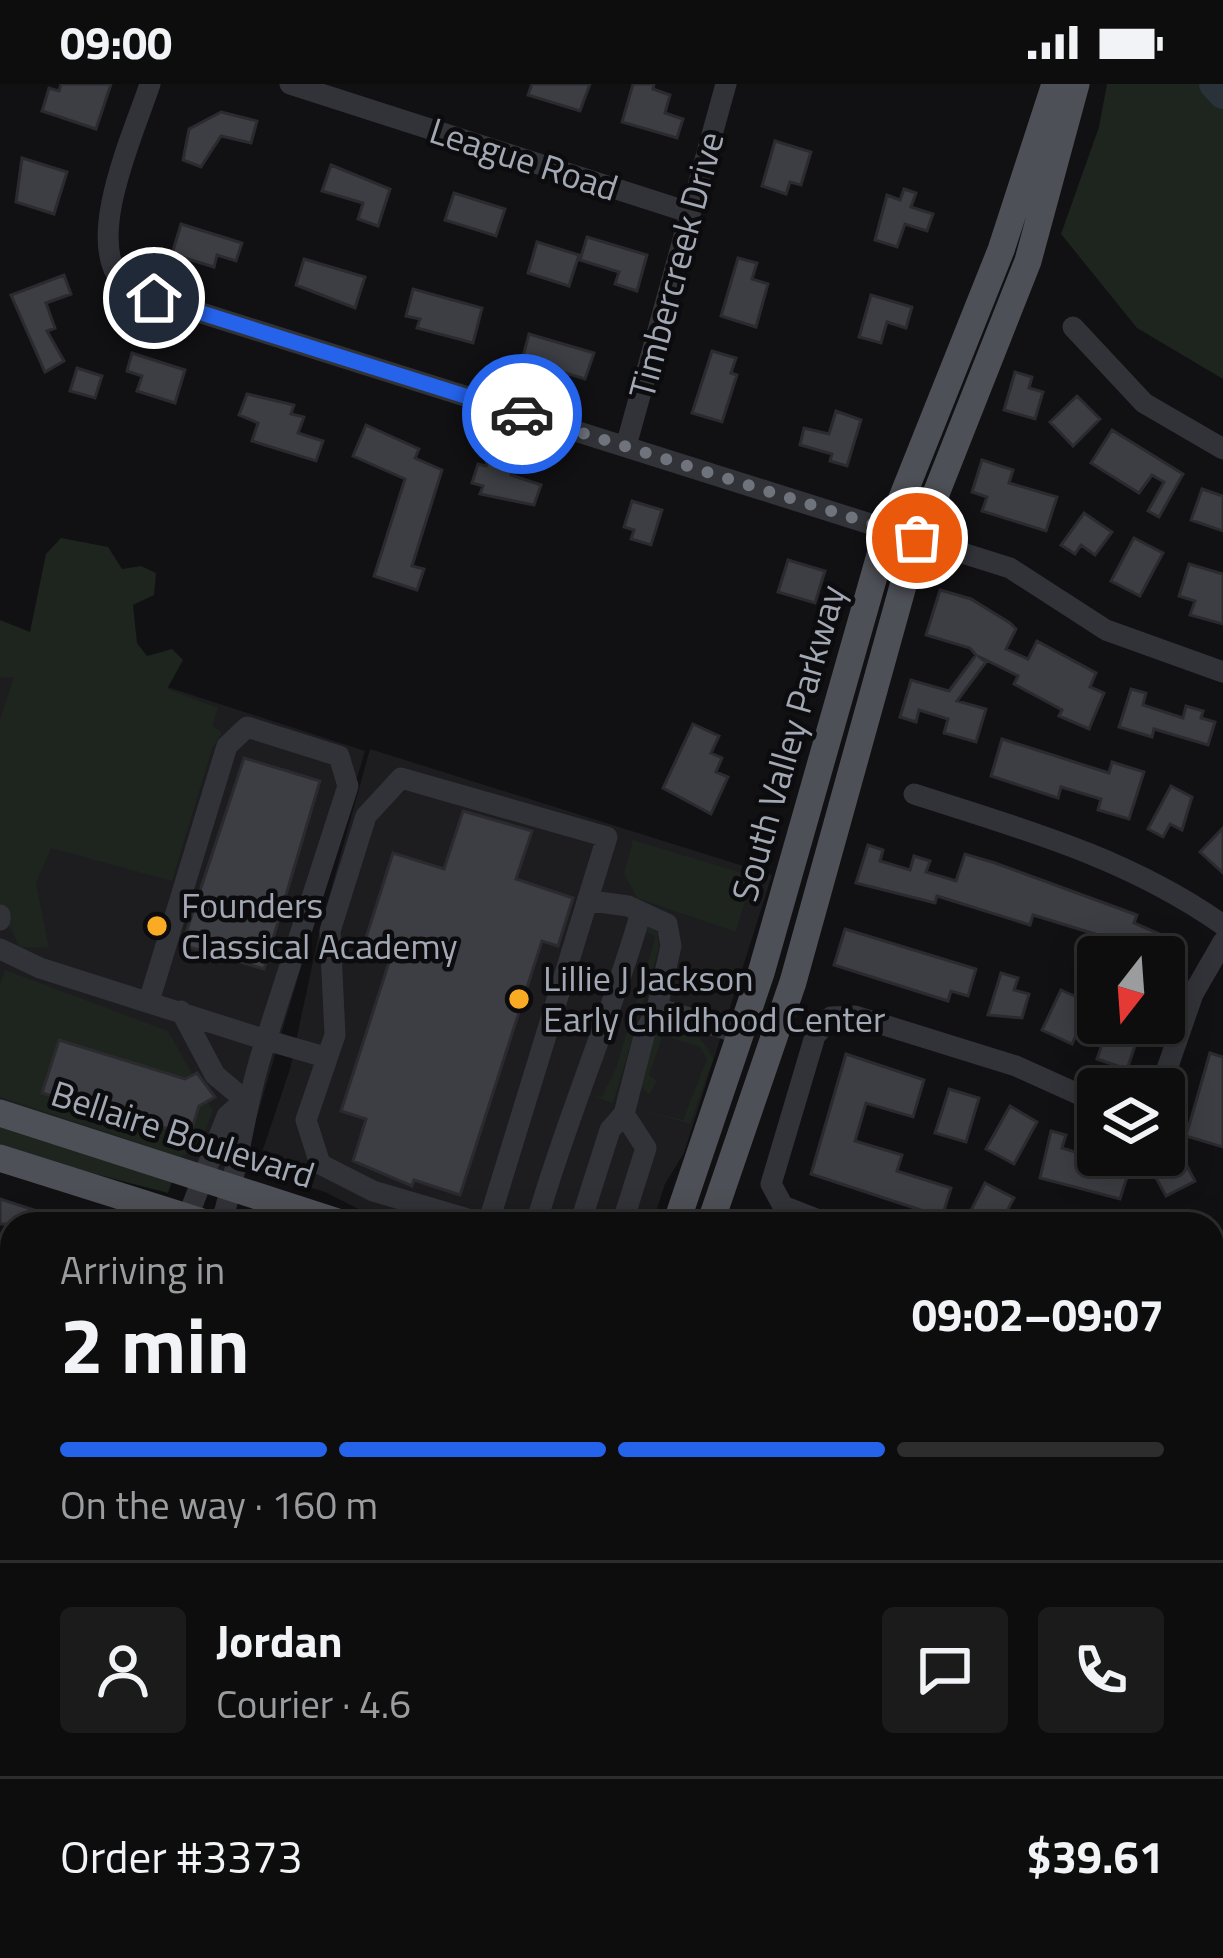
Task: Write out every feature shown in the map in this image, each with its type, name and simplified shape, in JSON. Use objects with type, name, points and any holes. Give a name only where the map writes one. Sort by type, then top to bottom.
[{"type":"main road","name":"South Valley Parkway","points":[[680,1212],[741,1034],[888,529],[1065,87]]},
{"type":"main road","name":"South Valley Parkway","points":[[714,1212],[793,982],[917,538],[1028,261],[1065,87]]},
{"type":"main road","points":[[1001,250],[1028,261]]},
{"type":"main road","name":"Bellaire Boulevard","points":[[0,1113],[307,1212]]},
{"type":"main road","points":[[0,1157],[163,1212]]},
{"type":"street","name":"Timbercreek Drive","points":[[150,84],[108,226],[106,253],[123,284],[154,298],[1010,568],[1106,630],[1223,672]]},
{"type":"street","name":"League Road","points":[[290,84],[688,212]]},
{"type":"street","name":"Timbercreek Drive","points":[[626,446],[726,84]]},
{"type":"street","points":[[1073,327],[1144,403],[1223,449]]},
{"type":"street","points":[[149,1001],[227,746],[247,727],[339,756],[348,786],[245,1100],[225,1212]]},
{"type":"street","points":[[445,1212],[373,1191],[320,1164],[306,1120],[335,1034],[330,931],[366,816],[401,778],[607,837],[591,902],[490,1212]]},
{"type":"street","points":[[914,794],[1109,858],[1172,890],[1223,925]]},
{"type":"street","points":[[584,1212],[610,1130],[624,1114],[671,946],[667,924],[641,912],[591,902]]},
{"type":"street","points":[[539,1212],[560,1138],[612,1014],[641,912]]},
{"type":"street","points":[[1167,1068],[1193,994],[1223,942]]},
{"type":"street","points":[[0,949],[325,1057]]},
{"type":"street","points":[[657,1008],[741,1034]]},
{"type":"street","points":[[181,1011],[215,1075],[245,1100]]},
{"type":"street","points":[[793,1212],[774,1196],[773,1171],[814,1036],[831,1017],[855,1016],[1016,1066],[1077,1094]]},
{"type":"street","points":[[194,1212],[199,1176],[227,1116],[245,1100]]},
{"type":"street","points":[[624,1114],[646,1148],[626,1212]]},
{"type":"shaded area","points":[[1107,84],[1223,84],[1223,379],[1137,328],[1061,234],[1099,127]]},
{"type":"shaded area","points":[[61,538],[108,547],[122,569],[141,566],[156,573],[154,595],[133,605],[137,643],[147,656],[172,649],[183,660],[167,689],[218,708],[212,725],[222,733],[212,749],[172,881],[51,848],[36,883],[49,948],[20,947],[0,908],[0,719],[14,677],[0,678],[0,620],[30,632],[46,554]]},
{"type":"shaded area","name":"Founders Classical Academy","points":[[0,633],[365,751],[239,1177],[0,1101]]},
{"type":"shaded area","name":"Lillie J Jackson Early Childhood Center","points":[[370,749],[772,875],[684,1153],[665,1184],[656,1212],[364,1212],[325,1192],[256,1170],[290,1069],[320,929]]},
{"type":"shaded area","points":[[633,840],[752,876],[736,932],[637,898],[624,873]]},
{"type":"shaded area","points":[[649,927],[657,932],[659,948],[613,1103],[589,1095],[602,1097],[616,1068],[654,943],[655,936],[644,931]]},
{"type":"shaded area","points":[[5,970],[168,1031],[213,1111],[201,1142],[181,1157],[0,1097],[0,985]]},
{"type":"shaded area","points":[[668,1024],[695,1035],[713,1059],[690,1124],[637,1109],[683,1120],[707,1059],[700,1047],[663,1035],[649,1075],[657,1081],[649,1095],[638,1082],[654,1033]]},
{"type":"shaded area","points":[[0,1126],[172,1181],[168,1193],[0,1149]]},
{"type":"building","points":[[61,84],[111,84],[96,129],[42,111],[49,88],[59,91]]},
{"type":"building","points":[[532,84],[590,84],[580,111],[528,95]]},
{"type":"building","points":[[633,84],[654,84],[653,89],[670,95],[665,113],[683,119],[677,138],[622,122]]},
{"type":"building","points":[[221,112],[257,121],[251,143],[221,136],[201,167],[183,160],[189,129]]},
{"type":"building","points":[[775,141],[811,152],[801,185],[790,182],[786,194],[762,186]]},
{"type":"building","points":[[22,158],[67,172],[54,214],[16,202]]},
{"type":"building","points":[[331,165],[390,189],[378,226],[358,219],[363,203],[322,191]]},
{"type":"building","points":[[904,189],[916,193],[911,207],[933,214],[927,231],[905,224],[897,247],[875,240],[887,195],[900,200]]},
{"type":"building","points":[[454,193],[505,209],[496,236],[445,220]]},
{"type":"building","points":[[181,224],[242,243],[236,261],[217,255],[214,267],[172,254]]},
{"type":"building","points":[[587,237],[647,255],[637,291],[615,284],[619,272],[580,260]]},
{"type":"building","points":[[537,242],[579,255],[569,286],[528,273]]},
{"type":"building","points":[[738,258],[757,263],[752,279],[768,284],[756,327],[721,316]]},
{"type":"building","points":[[304,259],[365,277],[355,308],[296,285]]},
{"type":"building","points":[[64,275],[71,294],[46,303],[55,328],[47,331],[64,361],[45,372],[11,295]]},
{"type":"building","points":[[413,289],[482,308],[473,343],[417,328],[420,319],[406,316]]},
{"type":"building","points":[[871,295],[912,307],[906,328],[887,322],[881,343],[859,337]]},
{"type":"building","points":[[529,334],[594,353],[585,379],[522,360]]},
{"type":"building","points":[[712,351],[736,358],[731,373],[737,375],[722,422],[692,413]]},
{"type":"building","points":[[132,353],[185,370],[175,403],[137,391],[142,376],[127,371]]},
{"type":"building","points":[[77,368],[102,376],[95,398],[70,391]]},
{"type":"building","points":[[1015,372],[1032,377],[1029,388],[1043,392],[1035,419],[1004,410]]},
{"type":"building","points":[[247,394],[294,405],[291,414],[304,417],[298,433],[323,441],[316,461],[252,441],[258,423],[239,415]]},
{"type":"building","points":[[1077,396],[1100,419],[1073,446],[1050,422]]},
{"type":"building","points":[[836,411],[861,420],[847,466],[830,461],[832,454],[800,445],[804,428],[829,434]]},
{"type":"building","points":[[366,425],[419,449],[415,458],[442,470],[412,566],[424,569],[417,590],[374,576],[405,479],[353,456]]},
{"type":"building","points":[[1112,430],[1183,474],[1159,517],[1148,511],[1164,482],[1152,475],[1139,493],[1091,463]]},
{"type":"building","points":[[489,456],[514,464],[511,475],[541,485],[534,505],[480,494],[483,486],[472,483],[478,464],[486,466]]},
{"type":"building","points":[[982,460],[1013,470],[1009,483],[1057,497],[1046,531],[982,511],[987,497],[972,492]]},
{"type":"building","points":[[1202,489],[1223,496],[1223,531],[1191,520]]},
{"type":"building","points":[[632,501],[662,510],[651,545],[631,539],[634,530],[624,527]]},
{"type":"building","points":[[1084,513],[1112,532],[1095,555],[1081,545],[1075,554],[1061,545]]},
{"type":"building","points":[[1134,538],[1163,553],[1140,596],[1111,581]]},
{"type":"building","points":[[788,560],[825,571],[815,603],[778,592]]},
{"type":"building","points":[[1189,564],[1223,574],[1223,624],[1190,615],[1195,601],[1179,596]]},
{"type":"building","points":[[940,590],[971,599],[1010,623],[1016,629],[1006,649],[1028,659],[1037,641],[1096,673],[1090,687],[1104,693],[1089,729],[1059,716],[1062,710],[1014,684],[1018,676],[978,656],[986,662],[957,701],[986,709],[976,742],[944,733],[948,719],[919,710],[916,722],[900,717],[911,680],[949,691],[976,655],[970,648],[926,635]]},
{"type":"building","points":[[1131,689],[1146,693],[1143,705],[1183,718],[1186,706],[1203,711],[1201,718],[1215,722],[1208,745],[1154,729],[1152,737],[1119,727]]},
{"type":"building","points":[[693,724],[719,736],[711,753],[722,758],[716,772],[728,777],[711,814],[663,788]]},
{"type":"building","points":[[1002,739],[1109,773],[1112,762],[1144,772],[1129,819],[1098,810],[1101,799],[1061,787],[1058,798],[991,776]]},
{"type":"building","points":[[244,758],[320,781],[264,969],[182,945]]},
{"type":"building","points":[[1171,786],[1192,797],[1182,830],[1170,824],[1163,837],[1148,829]]},
{"type":"building","points":[[463,811],[532,831],[516,879],[573,898],[558,946],[542,941],[460,1195],[414,1180],[412,1186],[353,1161],[366,1119],[341,1111],[391,956],[363,947],[393,853],[444,869]]},
{"type":"building","points":[[1223,828],[1223,873],[1200,852]]},
{"type":"building","points":[[868,845],[883,850],[880,861],[910,870],[914,856],[930,861],[926,872],[956,881],[965,854],[1137,915],[1134,923],[1164,936],[1094,936],[1033,915],[1030,925],[937,896],[935,903],[856,883]]},
{"type":"building","points":[[845,929],[976,969],[968,996],[951,991],[948,1001],[834,965]]},
{"type":"building","points":[[1001,973],[1018,978],[1014,990],[1029,994],[1022,1018],[988,1015]]},
{"type":"building","points":[[1061,990],[1077,997],[1077,1033],[1072,1044],[1042,1030]]},
{"type":"building","points":[[59,1040],[185,1079],[197,1073],[215,1097],[199,1106],[190,1135],[42,1093]]},
{"type":"building","points":[[1102,1044],[1136,1044],[1127,1068],[1097,1059]]},
{"type":"building","points":[[1210,1053],[1223,1057],[1223,1147],[1186,1136]]},
{"type":"building","points":[[846,1054],[924,1080],[913,1117],[866,1103],[855,1141],[902,1155],[897,1171],[951,1188],[944,1212],[927,1212],[811,1174]]},
{"type":"building","points":[[949,1089],[979,1098],[966,1142],[935,1133]]},
{"type":"building","points":[[1010,1106],[1037,1122],[1014,1164],[986,1149]]},
{"type":"building","points":[[1051,1131],[1066,1135],[1062,1148],[1077,1153],[1077,1176],[1127,1176],[1120,1199],[1040,1178]]},
{"type":"building","points":[[1185,1162],[1195,1181],[1166,1196],[1155,1176],[1185,1176]]},
{"type":"building","points":[[985,1183],[1014,1198],[1006,1212],[970,1212]]},
{"type":"building","points":[[0,1199],[40,1212],[0,1212]]},
{"type":"waterway","points":[[1214,84],[1223,94]]},
{"type":"way so far","points":[[522,414],[917,538]]},
{"type":"place","name":"Founders Classical Academy","points":[[157,926]]},
{"type":"place","name":"Lillie J Jackson Early Childhood Center","points":[[519,999]]},
{"type":"route","points":[[154,298],[522,414]]}]
